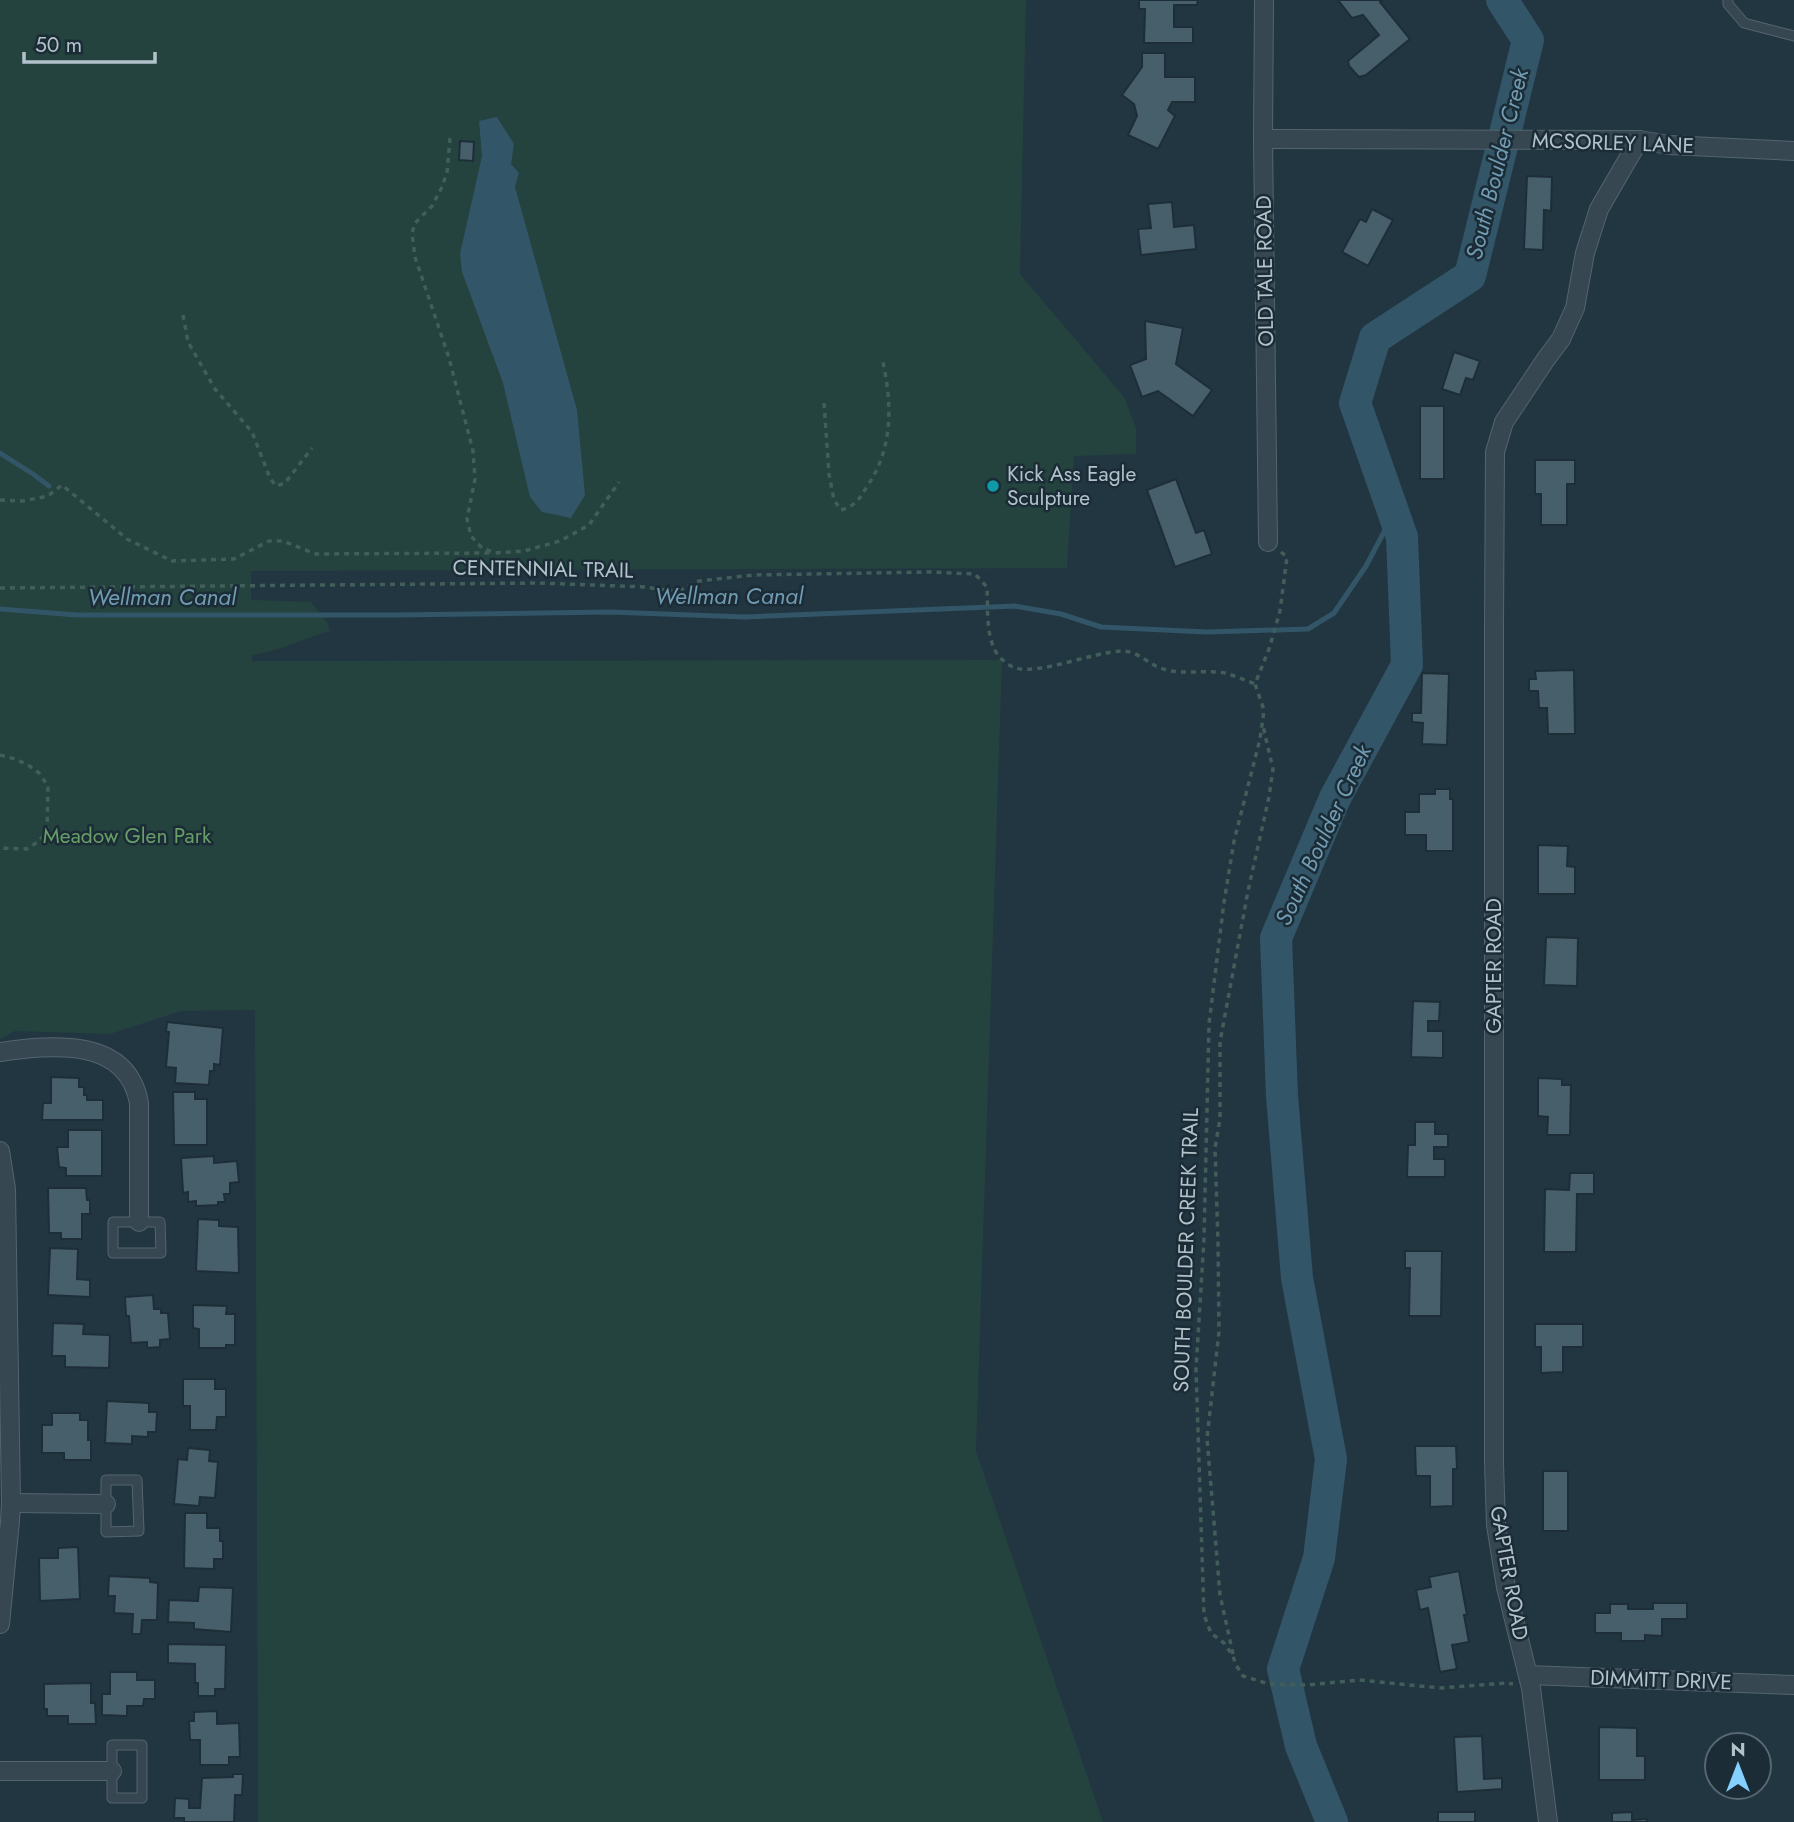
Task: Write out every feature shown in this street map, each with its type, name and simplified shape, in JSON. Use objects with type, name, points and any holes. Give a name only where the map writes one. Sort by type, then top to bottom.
[{"type":"street","name":"OLD TALE ROAD","points":[[1264,0],[1268,542]]},
{"type":"street","name":"MCSORLEY LANE","points":[[1263,139],[1639,140],[1669,145],[1794,151]]},
{"type":"street","name":"GAPTER ROAD","points":[[1548,1822],[1530,1681],[1506,1587],[1498,1538],[1494,1463],[1495,452],[1504,422],[1561,340],[1575,308],[1585,253],[1599,209],[1639,140]]},
{"type":"street","points":[[0,1052],[33,1048],[85,1049],[110,1057],[126,1070],[136,1087],[139,1102],[139,1222]]},
{"type":"street","points":[[0,1151],[6,1189],[11,1503],[0,1624]]},
{"type":"street","points":[[11,1503],[106,1503]]},
{"type":"street","name":"DIMMITT DRIVE","points":[[1530,1681],[1794,1685]]},
{"type":"street","points":[[0,1771],[112,1771]]},
{"type":"lane","points":[[1728,0],[1728,4],[1744,23],[1794,36]]},
{"type":"lane","points":[[139,1222],[160,1222],[161,1253],[113,1254],[113,1223],[139,1222]]},
{"type":"lane","points":[[106,1480],[137,1480],[139,1531],[106,1532],[106,1503],[106,1480]]},
{"type":"lane","points":[[112,1745],[142,1745],[142,1798],[113,1798],[112,1771],[112,1745]]},
{"type":"path","points":[[450,138],[447,173],[441,189],[432,206],[415,223],[412,233],[415,257],[449,358],[473,451],[475,479],[467,519],[471,536],[482,548],[495,553]]},
{"type":"path","points":[[183,314],[188,342],[215,389],[252,432],[270,478],[276,486],[285,483],[312,448]]},
{"type":"path","points":[[824,404],[829,474],[834,500],[841,510],[855,505],[881,460],[888,425],[889,396],[881,358]]},
{"type":"path","points":[[0,500],[48,496],[62,485],[127,539],[172,561],[234,559],[269,541],[283,541],[316,554],[495,553],[524,551],[560,541],[589,526],[619,482]]},
{"type":"path","points":[[1255,684],[1280,611],[1287,557],[1268,542]]},
{"type":"path","name":"CENTENNIAL TRAIL","points":[[0,588],[539,583],[645,587],[677,592],[699,581],[753,575],[930,572],[975,574],[987,587],[993,648],[1002,660],[1015,668],[1031,669],[1124,651],[1140,655],[1158,668],[1179,674],[1202,671],[1224,673],[1255,684]]},
{"type":"path","name":"SOUTH BOULDER CREEK TRAIL","points":[[1255,684],[1264,710],[1260,739],[1234,841],[1209,1024],[1204,1239],[1196,1369],[1204,1615],[1212,1633],[1224,1643],[1243,1676],[1269,1684],[1308,1685],[1359,1680],[1441,1688],[1530,1681]]},
{"type":"path","points":[[1233,1656],[1220,1595],[1207,1438],[1219,1332],[1215,1148],[1220,1119],[1220,1042],[1273,769],[1262,724]]},
{"type":"path","points":[[0,755],[28,765],[39,773],[48,786],[47,831],[27,849],[0,848]]},
{"type":"green space","name":"Meadow Glen Park","points":[[0,0],[1026,0],[1020,274],[1124,397],[1136,428],[1136,454],[1074,456],[1067,568],[251,571],[251,600],[311,602],[327,622],[330,631],[282,648],[252,655],[252,661],[1002,660],[976,1451],[1103,1822],[258,1822],[255,1010],[181,1011],[110,1034],[15,1031],[0,1039]]},
{"type":"water","points":[[497,117],[514,144],[511,164],[519,173],[515,187],[577,410],[585,495],[571,518],[542,512],[530,497],[503,383],[462,272],[460,254],[482,156],[479,121]]},
{"type":"building","points":[[1139,0],[1198,0],[1197,5],[1174,5],[1174,27],[1193,27],[1193,43],[1144,43],[1145,9],[1139,9]]},
{"type":"building","points":[[1338,0],[1382,0],[1380,2],[1410,39],[1366,75],[1359,77],[1348,61],[1379,35],[1363,15],[1352,18]]},
{"type":"building","points":[[1142,53],[1165,53],[1165,77],[1195,77],[1195,102],[1172,102],[1168,110],[1175,116],[1158,149],[1128,135],[1137,116],[1134,104],[1122,95],[1142,67]]},
{"type":"building","points":[[460,141],[474,142],[473,161],[459,160]]},
{"type":"building","points":[[1527,176],[1552,177],[1551,211],[1544,210],[1543,250],[1524,249]]},
{"type":"building","points":[[1172,202],[1174,227],[1194,225],[1196,249],[1141,255],[1138,229],[1151,228],[1148,204]]},
{"type":"building","points":[[1372,209],[1393,220],[1368,266],[1342,252],[1360,219],[1366,222]]},
{"type":"building","points":[[1145,321],[1183,328],[1176,364],[1212,390],[1193,416],[1158,391],[1142,397],[1130,365],[1146,359]]},
{"type":"building","points":[[1454,352],[1480,361],[1473,380],[1466,378],[1460,395],[1442,389]]},
{"type":"building","points":[[1420,406],[1444,406],[1444,479],[1420,479]]},
{"type":"building","points":[[1535,460],[1575,460],[1575,484],[1567,484],[1567,525],[1541,525],[1541,494],[1535,494]]},
{"type":"building","points":[[1176,479],[1196,533],[1204,530],[1212,554],[1175,567],[1147,490]]},
{"type":"building","points":[[1574,670],[1575,734],[1548,734],[1547,708],[1539,708],[1538,691],[1529,691],[1529,679],[1536,679],[1535,671]]},
{"type":"building","points":[[1422,673],[1449,674],[1447,745],[1422,744],[1423,723],[1412,722],[1412,713],[1421,713]]},
{"type":"building","points":[[1435,789],[1450,789],[1450,799],[1453,799],[1453,851],[1426,851],[1426,835],[1405,835],[1405,812],[1419,812],[1419,794],[1435,794]]},
{"type":"building","points":[[1538,845],[1568,846],[1567,866],[1575,867],[1575,894],[1538,894]]},
{"type":"building","points":[[1546,937],[1578,938],[1577,986],[1544,985]]},
{"type":"building","points":[[1413,1001],[1440,1002],[1439,1021],[1428,1021],[1428,1031],[1443,1031],[1443,1058],[1411,1057]]},
{"type":"building","points":[[167,1022],[223,1028],[220,1065],[214,1064],[214,1071],[210,1071],[209,1085],[175,1083],[176,1068],[166,1067],[169,1032],[166,1032]]},
{"type":"building","points":[[51,1077],[79,1078],[79,1087],[84,1087],[87,1100],[103,1100],[103,1120],[42,1120],[43,1103],[51,1103]]},
{"type":"building","points":[[1538,1078],[1562,1079],[1562,1085],[1571,1085],[1570,1135],[1547,1135],[1548,1117],[1538,1116]]},
{"type":"building","points":[[173,1092],[195,1092],[195,1099],[207,1099],[207,1145],[174,1145]]},
{"type":"building","points":[[1415,1122],[1435,1122],[1435,1134],[1448,1134],[1448,1147],[1434,1147],[1434,1159],[1445,1159],[1445,1177],[1407,1177],[1408,1145],[1415,1145]]},
{"type":"building","points":[[68,1130],[102,1130],[102,1176],[66,1176],[66,1168],[59,1167],[57,1147],[68,1147]]},
{"type":"building","points":[[214,1156],[214,1163],[237,1161],[239,1182],[230,1183],[230,1194],[224,1194],[225,1202],[196,1206],[196,1201],[188,1202],[188,1192],[183,1193],[181,1158]]},
{"type":"building","points":[[1570,1173],[1594,1173],[1594,1194],[1577,1194],[1576,1252],[1544,1252],[1545,1189],[1569,1190]]},
{"type":"building","points":[[48,1188],[86,1188],[87,1200],[90,1200],[90,1214],[82,1214],[82,1239],[61,1239],[61,1233],[49,1233]]},
{"type":"building","points":[[198,1219],[219,1220],[219,1226],[238,1227],[239,1273],[196,1271]]},
{"type":"building","points":[[50,1248],[78,1249],[77,1279],[90,1280],[90,1297],[48,1295]]},
{"type":"building","points":[[1405,1251],[1442,1251],[1441,1316],[1409,1316],[1410,1268],[1405,1268]]},
{"type":"building","points":[[153,1295],[154,1309],[168,1313],[170,1339],[160,1340],[160,1347],[147,1348],[147,1342],[131,1343],[125,1297]]},
{"type":"building","points":[[193,1305],[227,1306],[226,1314],[235,1314],[235,1345],[226,1345],[226,1348],[199,1348],[199,1329],[193,1328]]},
{"type":"building","points":[[53,1323],[84,1324],[83,1334],[110,1335],[109,1368],[65,1367],[65,1356],[52,1356]]},
{"type":"building","points":[[1535,1324],[1583,1324],[1583,1347],[1563,1347],[1563,1372],[1541,1373],[1541,1347],[1535,1347]]},
{"type":"building","points":[[183,1379],[215,1379],[215,1389],[226,1389],[226,1417],[217,1417],[216,1430],[190,1430],[190,1406],[183,1406]]},
{"type":"building","points":[[107,1401],[149,1403],[149,1412],[157,1412],[156,1432],[148,1432],[148,1437],[132,1436],[132,1444],[105,1443]]},
{"type":"building","points":[[52,1413],[80,1413],[80,1420],[88,1420],[91,1460],[64,1460],[64,1453],[42,1453],[42,1425],[52,1425]]},
{"type":"building","points":[[1415,1446],[1456,1446],[1457,1469],[1453,1469],[1453,1506],[1430,1507],[1430,1476],[1416,1476]]},
{"type":"building","points":[[188,1448],[210,1450],[209,1461],[218,1462],[215,1498],[200,1497],[199,1506],[174,1504],[178,1459],[187,1460]]},
{"type":"building","points":[[1543,1471],[1568,1471],[1568,1531],[1543,1531]]},
{"type":"building","points":[[185,1513],[207,1513],[207,1528],[220,1528],[223,1559],[214,1559],[214,1569],[184,1568]]},
{"type":"building","points":[[78,1547],[80,1599],[40,1601],[39,1558],[58,1558],[58,1548]]},
{"type":"building","points":[[1459,1571],[1469,1642],[1452,1645],[1457,1669],[1440,1672],[1428,1608],[1420,1610],[1416,1590],[1431,1587],[1429,1577]]},
{"type":"building","points":[[109,1576],[150,1578],[150,1582],[158,1583],[157,1620],[142,1620],[141,1634],[132,1634],[133,1614],[114,1613],[115,1596],[108,1596]]},
{"type":"building","points":[[199,1587],[233,1588],[231,1632],[194,1629],[194,1623],[168,1622],[169,1600],[198,1601]]},
{"type":"building","points":[[1653,1603],[1687,1603],[1687,1619],[1662,1619],[1662,1636],[1645,1635],[1645,1641],[1621,1641],[1621,1633],[1595,1633],[1595,1613],[1610,1613],[1610,1604],[1628,1604],[1628,1609],[1653,1609]]},
{"type":"building","points":[[168,1644],[226,1645],[225,1689],[215,1689],[215,1696],[198,1696],[195,1664],[168,1663]]},
{"type":"building","points":[[110,1672],[137,1672],[137,1680],[155,1680],[155,1699],[144,1699],[143,1706],[127,1706],[127,1716],[102,1715],[102,1694],[110,1694]]},
{"type":"building","points":[[91,1683],[91,1703],[95,1703],[96,1724],[68,1724],[68,1716],[47,1716],[47,1709],[44,1709],[44,1684]]},
{"type":"building","points":[[217,1711],[217,1724],[239,1723],[240,1757],[229,1757],[229,1765],[200,1765],[200,1740],[190,1740],[189,1721],[194,1721],[194,1712]]},
{"type":"building","points":[[1599,1727],[1637,1728],[1637,1756],[1645,1756],[1645,1780],[1599,1780]]},
{"type":"building","points":[[1482,1736],[1484,1779],[1502,1778],[1502,1789],[1457,1792],[1454,1737]]},
{"type":"building","points":[[233,1774],[243,1774],[242,1795],[235,1795],[234,1822],[184,1822],[184,1818],[174,1818],[175,1798],[189,1799],[189,1808],[200,1808],[202,1778],[233,1777]]},
{"type":"building","points":[[1438,1812],[1475,1812],[1475,1822],[1438,1822]]},
{"type":"building","points":[[1632,1812],[1632,1820],[1647,1819],[1647,1822],[1612,1822],[1612,1813]]},
{"type":"waterway","name":"South Boulder Creek","points":[[1332,1822],[1301,1746],[1283,1669],[1319,1558],[1331,1459],[1297,1278],[1282,1096],[1276,938],[1335,798],[1407,665],[1402,537],[1355,403],[1375,338],[1470,276],[1528,40],[1502,0]]},
{"type":"waterway","points":[[0,453],[49,486]]},
{"type":"waterway","name":"Wellman Canal","points":[[0,609],[77,615],[610,612],[745,617],[1015,606],[1061,614],[1101,627],[1207,632],[1308,629],[1334,613],[1366,566],[1394,513]]},
{"type":"place","name":"Kick Ass Eagle Sculpture","points":[[993,486]]}]
